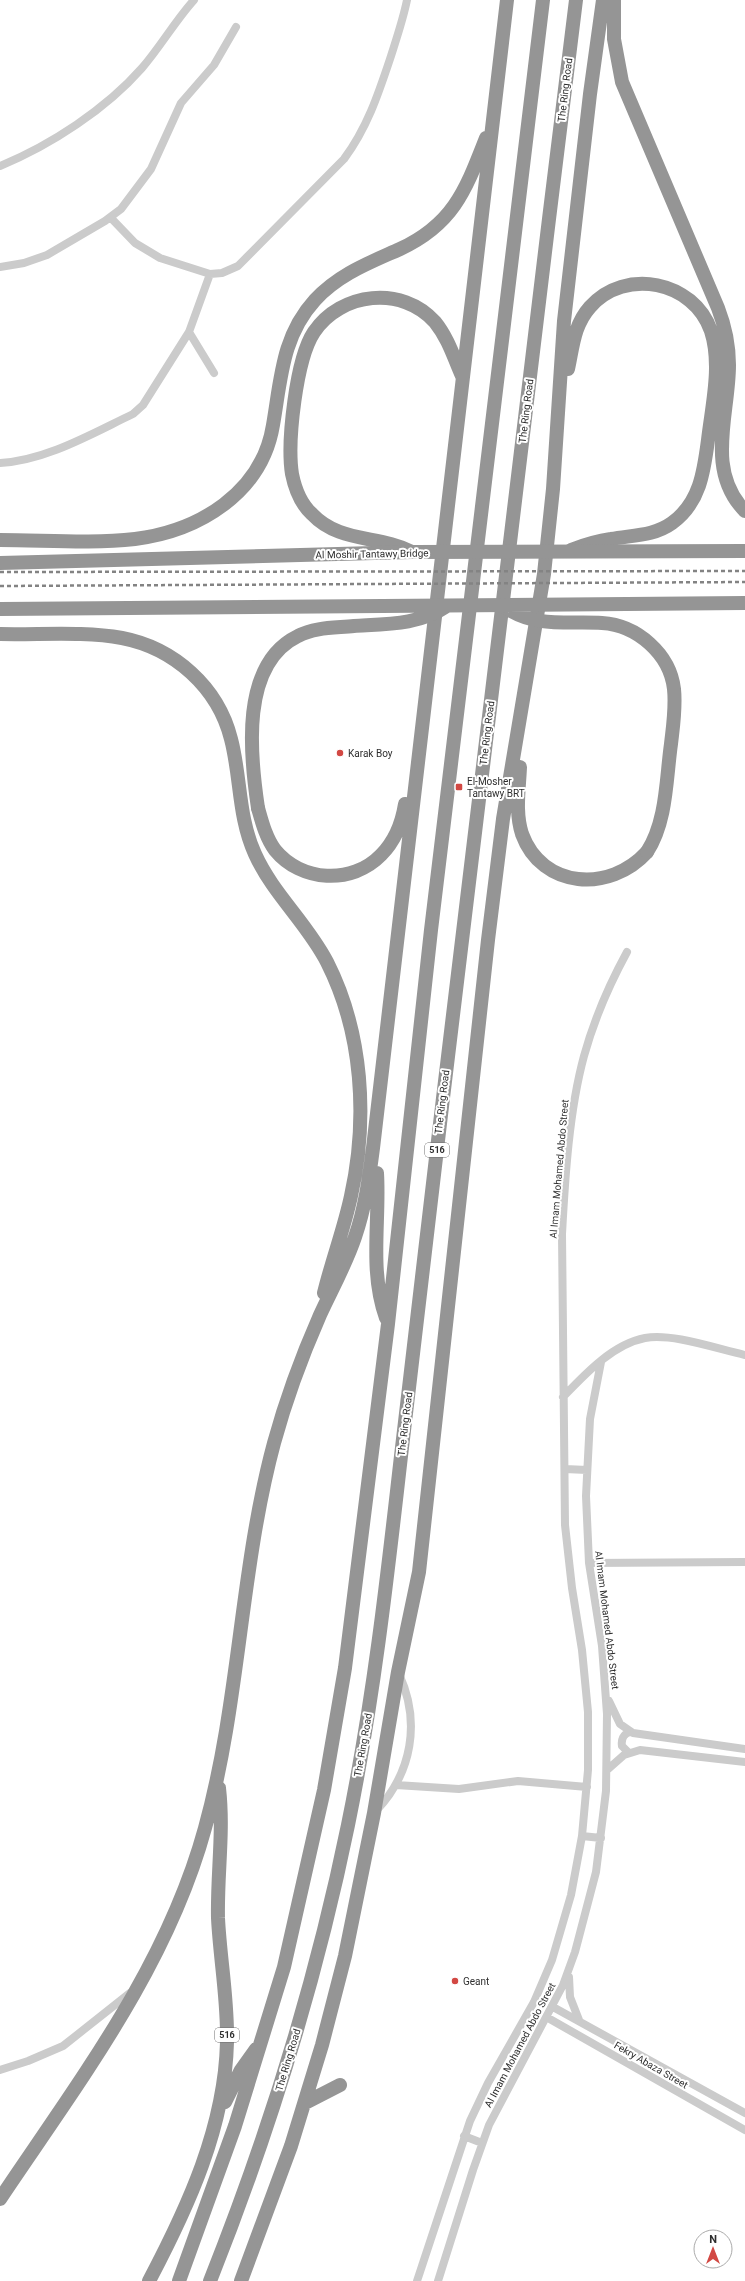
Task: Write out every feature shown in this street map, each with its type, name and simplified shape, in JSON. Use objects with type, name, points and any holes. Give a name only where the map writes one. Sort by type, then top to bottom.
[{"type":"highway","name":"516","points":[[0,2199],[115,2028],[143,1981],[168,1932],[189,1881],[205,1829],[218,1776],[254,1535],[266,1474],[290,1391],[319,1316],[349,1254],[359,1224],[367,1192],[494,119],[506,0]]},
{"type":"highway","name":"516","points":[[179,2281],[218,2178],[263,2039],[305,1882],[336,1729],[354,1607],[388,1324],[431,930],[543,0]]},
{"type":"highway","name":"The Ring Road","points":[[210,2281],[259,2152],[313,1972],[347,1829],[373,1686],[389,1570],[460,946],[576,0]]},
{"type":"highway","name":"516","points":[[241,2281],[279,2182],[305,2103],[345,1956],[374,1813],[398,1672],[408,1629],[424,1538],[474,1061],[503,819],[531,659],[544,574],[553,489],[558,397],[568,275],[603,0]]},
{"type":"highway","points":[[614,0],[614,39],[625,89],[718,308],[725,330],[729,364],[722,437],[722,462],[730,490],[745,511]]},
{"type":"highway","points":[[0,540],[110,540],[136,538],[162,533],[188,525],[212,514],[231,499],[251,477],[266,450],[273,427],[284,356],[300,320],[323,292],[342,277],[403,248],[428,232],[446,216],[466,188],[494,119]]},
{"type":"highway","points":[[558,397],[568,368],[576,330],[584,314],[604,295],[629,284],[648,283],[674,290],[696,306],[710,330],[714,348],[715,377],[703,474],[696,495],[686,510],[664,528],[646,535],[596,542],[571,550]]},
{"type":"highway","points":[[412,552],[382,541],[341,534],[325,526],[305,506],[294,482],[291,464],[293,422],[303,362],[313,334],[333,312],[350,303],[370,298],[400,301],[418,309],[440,329],[463,378]]},
{"type":"highway","name":"Al Moshir Tantawy Bridge","points":[[0,563],[412,552],[571,550],[745,551]]},
{"type":"highway","points":[[0,609],[448,606],[745,602]]},
{"type":"highway","points":[[503,605],[515,613],[539,620],[603,623],[622,627],[647,641],[663,660],[673,682],[674,717],[661,818],[656,836],[647,852],[625,870],[599,879],[571,877],[545,865],[532,851],[520,826],[517,801],[520,764],[516,739]]},
{"type":"highway","points":[[420,741],[397,832],[381,855],[360,870],[343,875],[326,876],[309,873],[293,866],[274,848],[264,829],[258,808],[253,760],[255,706],[263,672],[277,651],[290,640],[314,630],[411,622],[432,616],[448,606]]},
{"type":"highway","points":[[0,634],[109,636],[145,644],[167,654],[187,669],[212,696],[224,717],[234,752],[243,816],[255,854],[271,882],[301,920],[328,963],[343,1000],[354,1039],[360,1097],[358,1155],[349,1206],[329,1273],[319,1316]]},
{"type":"highway","points":[[373,1148],[377,1180],[376,1276],[388,1324]]},
{"type":"highway","name":"516","points":[[216,2124],[224,2083],[227,2041],[218,1918],[222,1832],[218,1776]]},
{"type":"highway","name":"516","points":[[149,2281],[203,2164],[216,2124],[241,2070],[263,2039]]},
{"type":"highway","points":[[305,2103],[340,2085]]},
{"type":"street","points":[[0,166],[36,149],[105,103],[142,69],[194,0]]},
{"type":"street","points":[[111,218],[128,237],[151,254],[210,274],[227,272],[243,262],[351,150],[374,108],[402,21],[407,0]]},
{"type":"street","points":[[0,267],[24,264],[41,258],[111,218],[126,204],[141,184],[158,156],[181,103],[214,65],[227,45],[236,27]]},
{"type":"street","points":[[0,462],[27,459],[52,451],[133,414],[148,400],[189,332],[210,274]]},
{"type":"street","points":[[189,332],[214,373]]},
{"type":"street","name":"Al Imam Mohamed Abdo Street","points":[[417,2281],[464,2136],[488,2083],[528,2013],[549,1968],[571,1895],[582,1836],[587,1786],[586,1691],[565,1524],[562,1234],[575,1099],[584,1057],[597,1016],[627,952]]},
{"type":"street","points":[[563,1397],[600,1362],[634,1341],[646,1338],[673,1339],[745,1355]]},
{"type":"street","name":"Al Imam Mohamed Abdo Street","points":[[438,2281],[482,2143],[503,2096],[554,2007],[570,1969],[590,1899],[601,1838],[607,1770],[606,1696],[602,1646],[589,1563],[587,1470],[592,1402],[600,1362]]},
{"type":"street","points":[[565,1469],[587,1470]]},
{"type":"street","points":[[589,1563],[745,1562]]},
{"type":"street","points":[[374,1813],[396,1785],[408,1756],[412,1726],[406,1693],[398,1672]]},
{"type":"street","points":[[606,1696],[617,1720],[630,1732],[641,1735],[745,1749]]},
{"type":"street","points":[[629,1753],[624,1749],[622,1740],[625,1735],[630,1732]]},
{"type":"street","points":[[607,1770],[619,1758],[629,1753],[652,1750],[745,1762]]},
{"type":"street","points":[[396,1785],[459,1789],[518,1781],[587,1786]]},
{"type":"street","points":[[582,1836],[601,1838]]},
{"type":"street","points":[[570,1969],[570,1997],[579,2020]]},
{"type":"street","points":[[0,2070],[28,2061],[63,2046],[118,2004],[143,1981]]},
{"type":"street","name":"Fekry Abaza Street","points":[[554,2007],[745,2113]]},
{"type":"street","name":"Fekry Abaza Street","points":[[548,2018],[745,2130]]},
{"type":"street","points":[[464,2136],[482,2143]]},
{"type":"railway","points":[[0,572],[745,571]]},
{"type":"railway","points":[[0,586],[745,582]]},
{"type":"place","name":"Karak Boy","points":[[340,753]]},
{"type":"place","name":"El-Mosher Tantawy BRT","points":[[459,787]]},
{"type":"place","name":"Geant","points":[[455,1981]]}]
